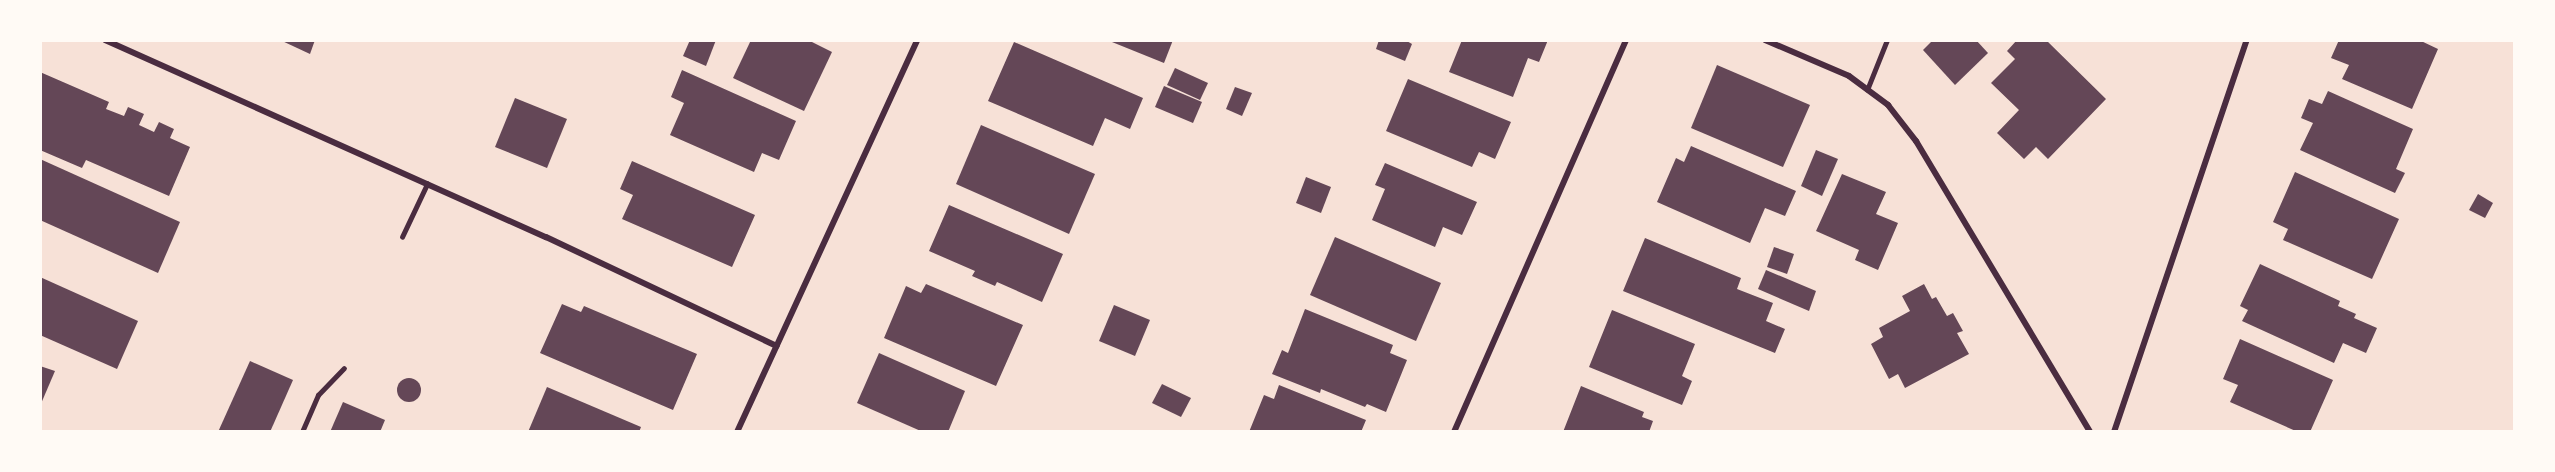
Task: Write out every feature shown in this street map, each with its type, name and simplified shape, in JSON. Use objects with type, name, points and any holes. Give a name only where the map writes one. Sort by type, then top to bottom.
[{"type":"street","points":[[105,40],[427,184],[777,346]]},
{"type":"street","points":[[738,432],[917,40]]},
{"type":"street","points":[[1454,432],[1626,40]]},
{"type":"street","points":[[1765,40],[1849,76],[1888,105],[1916,141],[2090,432]]},
{"type":"street","points":[[2114,432],[2247,40]]},
{"type":"lane","points":[[1867,90],[1887,40]]},
{"type":"lane","points":[[402,237],[427,184]]},
{"type":"lane","points":[[302,432],[318,395],[344,368]]},
{"type":"building","points":[[280,40],[315,40],[310,54]]},
{"type":"building","points":[[690,40],[716,40],[706,66],[683,56]]},
{"type":"building","points":[[751,40],[808,40],[832,52],[804,111],[733,78]]},
{"type":"building","points":[[1107,40],[1173,40],[1164,63]]},
{"type":"building","points":[[1379,40],[1405,40],[1412,44],[1405,61],[1376,49]]},
{"type":"building","points":[[1462,40],[1548,40],[1539,62],[1528,58],[1513,97],[1449,72]]},
{"type":"building","points":[[1933,40],[1976,40],[1988,53],[1955,85],[1923,50]]},
{"type":"building","points":[[2017,40],[2046,40],[2106,99],[2048,159],[2036,147],[2024,159],[1997,133],[2019,110],[1991,83],[2015,59],[2007,51]]},
{"type":"building","points":[[2339,40],[2419,40],[2438,49],[2412,109],[2342,79],[2349,65],[2331,58]]},
{"type":"building","points":[[1014,42],[1143,98],[1130,129],[1105,118],[1093,146],[988,101]]},
{"type":"building","points":[[1717,65],[1810,105],[1783,167],[1691,128]]},
{"type":"building","points":[[1175,68],[1208,83],[1200,100],[1167,85]]},
{"type":"building","points":[[682,70],[796,121],[779,160],[762,153],[754,172],[670,135],[684,103],[671,97]]},
{"type":"building","points":[[40,72],[109,102],[106,109],[124,116],[128,107],[144,114],[139,125],[154,132],[159,122],[174,129],[170,138],[190,147],[169,196],[86,160],[82,168],[40,150]]},
{"type":"building","points":[[1408,79],[1511,122],[1495,159],[1479,152],[1472,167],[1386,131]]},
{"type":"building","points":[[1164,86],[1202,102],[1193,123],[1155,107]]},
{"type":"building","points":[[1235,87],[1252,93],[1242,116],[1226,109]]},
{"type":"building","points":[[2328,91],[2413,129],[2396,169],[2405,173],[2395,193],[2300,150],[2313,123],[2301,118],[2309,99],[2322,104]]},
{"type":"building","points":[[515,98],[567,119],[547,168],[495,147]]},
{"type":"building","points":[[981,125],[1095,174],[1069,234],[956,184]]},
{"type":"building","points":[[1691,146],[1796,191],[1785,216],[1765,208],[1750,243],[1657,202],[1676,158],[1684,162]]},
{"type":"building","points":[[1816,150],[1838,159],[1822,196],[1801,186]]},
{"type":"building","points":[[40,159],[180,222],[158,273],[40,220]]},
{"type":"building","points":[[632,161],[755,215],[732,267],[622,219],[633,195],[620,189]]},
{"type":"building","points":[[1385,163],[1477,202],[1462,235],[1443,227],[1435,247],[1372,220],[1385,189],[1375,185]]},
{"type":"building","points":[[2295,172],[2399,219],[2372,279],[2283,240],[2288,229],[2273,222]]},
{"type":"building","points":[[1842,174],[1886,192],[1876,214],[1898,223],[1878,270],[1855,260],[1859,250],[1816,231]]},
{"type":"building","points":[[1306,177],[1331,187],[1321,213],[1296,203]]},
{"type":"building","points":[[2478,194],[2493,203],[2485,218],[2469,210]]},
{"type":"building","points":[[949,205],[1063,254],[1042,302],[997,282],[995,286],[972,276],[975,271],[929,251]]},
{"type":"building","points":[[1335,237],[1441,283],[1416,341],[1310,295]]},
{"type":"building","points":[[1645,238],[1741,278],[1737,289],[1773,303],[1766,321],[1785,329],[1775,353],[1623,291]]},
{"type":"building","points":[[1774,247],[1794,254],[1787,274],[1767,267]]},
{"type":"building","points":[[2260,264],[2340,301],[2338,306],[2356,314],[2354,318],[2377,328],[2366,353],[2343,343],[2334,363],[2242,321],[2248,310],[2240,306]]},
{"type":"building","points":[[1766,270],[1816,291],[1809,311],[1758,289]]},
{"type":"building","points":[[40,277],[138,321],[117,369],[40,335]]},
{"type":"building","points":[[926,284],[1023,325],[996,386],[884,338],[906,286],[921,293]]},
{"type":"building","points":[[1924,284],[1932,299],[1936,297],[1947,316],[1953,313],[1963,331],[1957,333],[1969,354],[1905,388],[1898,374],[1889,379],[1871,344],[1883,337],[1879,328],[1910,311],[1902,296]]},
{"type":"building","points":[[562,304],[581,312],[584,306],[697,354],[673,410],[540,353]]},
{"type":"building","points":[[1114,305],[1150,320],[1135,356],[1099,341]]},
{"type":"building","points":[[1305,309],[1393,345],[1390,353],[1407,360],[1386,412],[1367,404],[1365,407],[1321,389],[1320,393],[1272,374],[1282,350],[1288,353]]},
{"type":"building","points":[[1612,310],[1695,344],[1682,376],[1692,381],[1682,405],[1589,367]]},
{"type":"building","points":[[2240,339],[2333,380],[2310,432],[2298,432],[2230,402],[2238,385],[2223,379]]},
{"type":"building","points":[[879,353],[965,391],[948,432],[923,432],[857,403]]},
{"type":"building","points":[[250,361],[293,380],[270,432],[218,432]]},
{"type":"building","points":[[40,366],[55,371],[40,406]]},
{"type":"building","points":[[409,378],[418,381],[421,390],[418,399],[409,402],[400,399],[397,390],[400,381]]},
{"type":"building","points":[[1162,384],[1191,398],[1181,417],[1152,403]]},
{"type":"building","points":[[1279,385],[1366,420],[1361,432],[1249,432],[1264,395],[1274,399]]},
{"type":"building","points":[[1581,386],[1644,412],[1642,417],[1653,421],[1649,432],[1563,432]]},
{"type":"building","points":[[547,387],[641,427],[639,432],[528,432]]},
{"type":"building","points":[[343,402],[385,420],[380,432],[330,432]]}]
